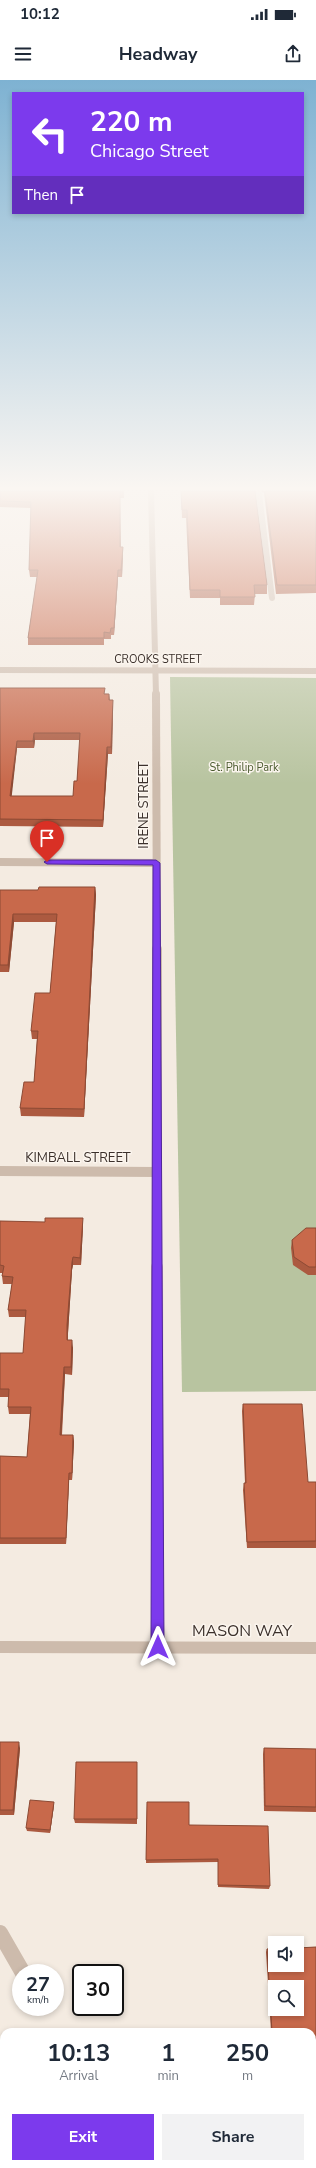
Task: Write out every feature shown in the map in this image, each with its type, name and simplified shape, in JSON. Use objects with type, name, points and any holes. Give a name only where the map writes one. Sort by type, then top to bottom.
[{"type":"street","name":"IRENE STREET","points":[[154,588],[156,670],[158,1647]]},
{"type":"street","points":[[271,588],[272,598]]},
{"type":"street","name":"CROOKS STREET","points":[[0,670],[316,670]]},
{"type":"street","points":[[0,862],[156,863]]},
{"type":"street","name":"KIMBALL STREET","points":[[0,1171],[157,1172]]},
{"type":"street","name":"MASON WAY","points":[[0,1647],[316,1648]]},
{"type":"street","points":[[0,1933],[18,1964]]},
{"type":"green space","name":"St. Philip Park","points":[[170,677],[316,678],[316,1391],[182,1392]]},
{"type":"building","points":[[35,588],[117,588],[114,628],[111,628],[110,633],[104,632],[104,638],[28,638]]},
{"type":"building","points":[[190,588],[254,588],[255,597],[220,597],[220,590],[190,590]]},
{"type":"building","points":[[0,688],[105,688],[104,694],[109,694],[109,700],[113,700],[111,747],[107,747],[103,820],[0,819]],"holes":[[[34,733],[80,733],[77,781],[74,781],[73,796],[10,796],[17,741],[33,741]]]},
{"type":"building","points":[[39,887],[95,887],[84,1109],[20,1108],[24,1082],[34,1082],[38,1031],[31,1031],[35,993],[50,993],[57,914],[13,914],[8,965],[0,965],[0,890],[38,890]]},
{"type":"building","points":[[45,1218],[83,1218],[80,1258],[73,1257],[72,1262],[67,1325],[67,1340],[72,1340],[71,1367],[64,1367],[60,1435],[73,1435],[72,1473],[69,1473],[66,1538],[0,1538],[0,1456],[27,1457],[31,1407],[8,1407],[9,1389],[0,1389],[0,1353],[23,1353],[26,1310],[8,1310],[13,1277],[2,1276],[4,1266],[0,1265],[0,1221],[45,1222]]},
{"type":"building","points":[[306,1228],[316,1228],[316,1267],[309,1267],[294,1257],[292,1240]]},
{"type":"building","points":[[243,1404],[302,1404],[308,1482],[316,1482],[316,1541],[247,1542],[244,1483],[246,1483]]},
{"type":"building","points":[[0,1742],[19,1742],[13,1810],[0,1810]]},
{"type":"building","points":[[264,1748],[316,1749],[316,1807],[265,1806]]},
{"type":"building","points":[[76,1762],[137,1762],[137,1819],[74,1819]]},
{"type":"building","points":[[30,1800],[54,1802],[50,1830],[26,1828]]},
{"type":"building","points":[[147,1802],[189,1802],[189,1825],[268,1826],[270,1886],[218,1885],[218,1859],[146,1860]]},
{"type":"building","points":[[316,1947],[316,2028],[272,2028],[271,2016],[304,2016],[304,1980],[269,1980],[268,1972],[304,1972],[304,1948]]},
{"type":"route","points":[[47,862],[156,863],[158,1647]]}]
